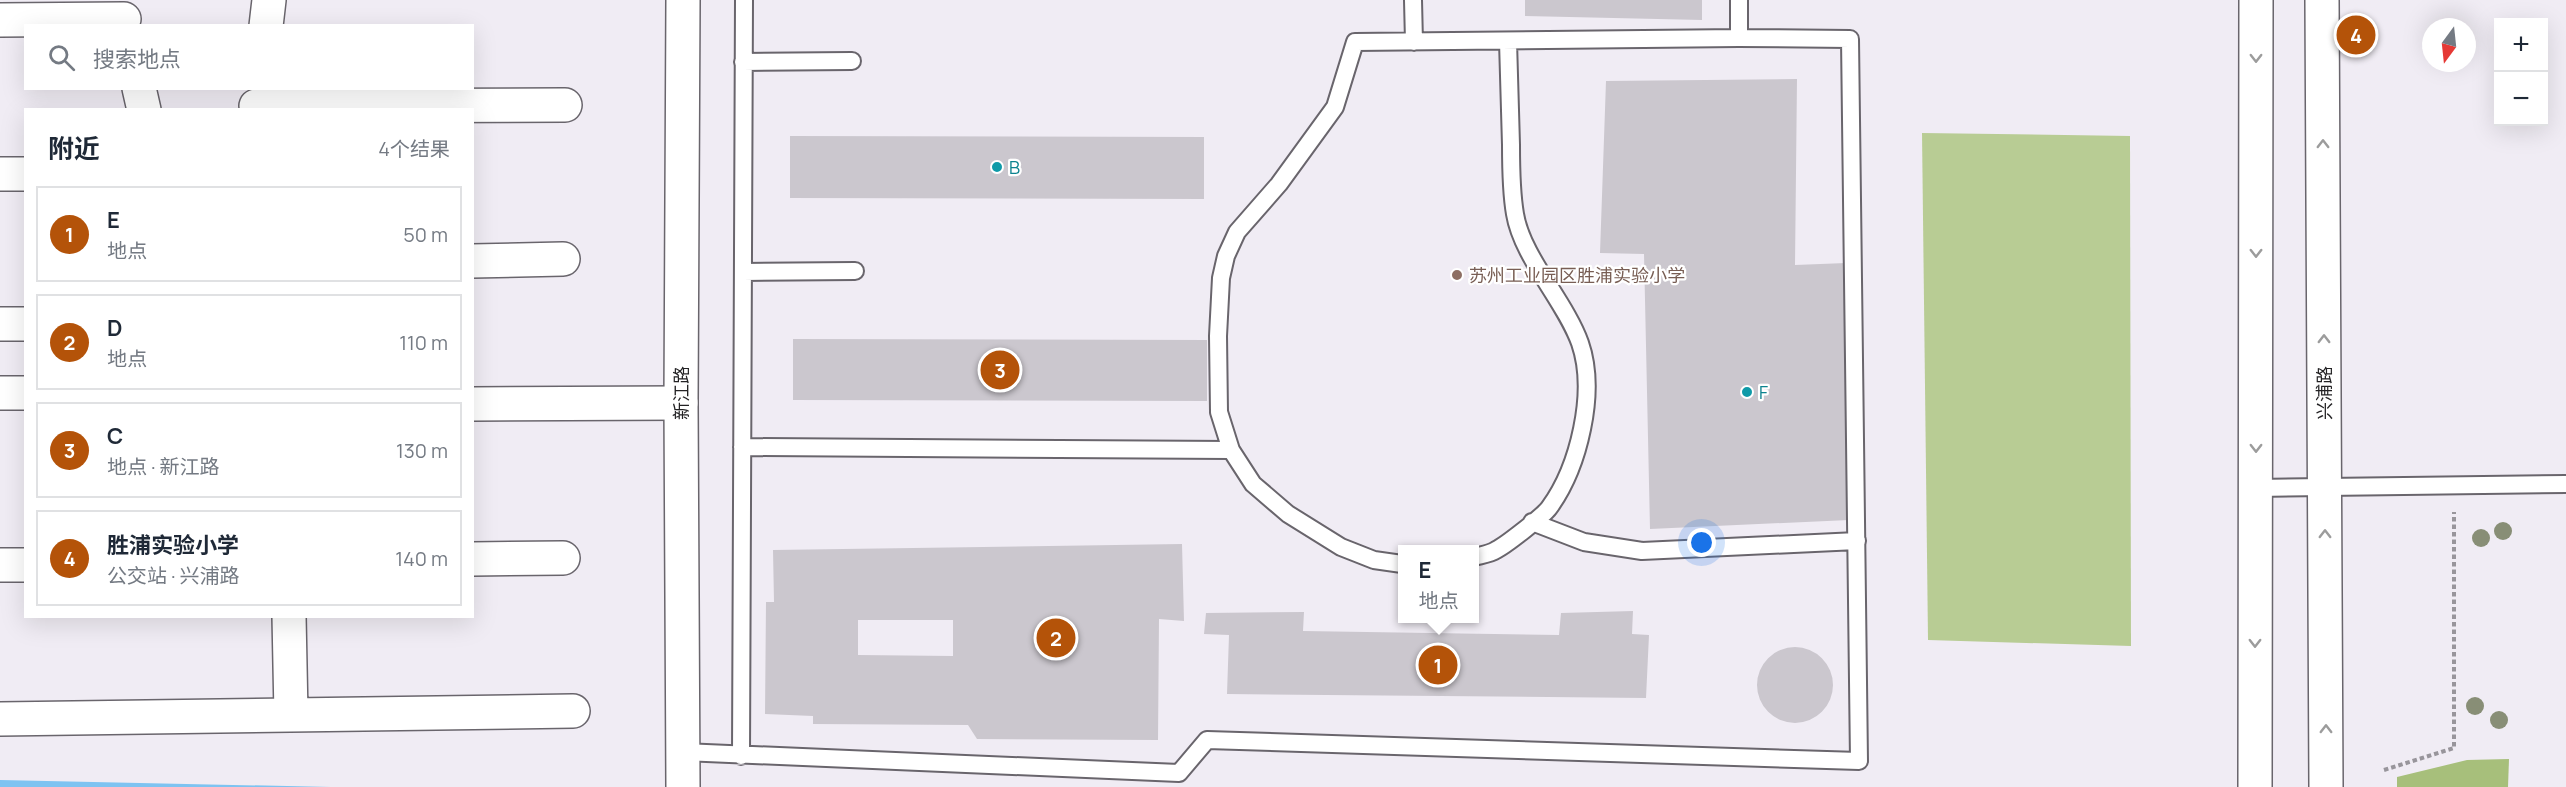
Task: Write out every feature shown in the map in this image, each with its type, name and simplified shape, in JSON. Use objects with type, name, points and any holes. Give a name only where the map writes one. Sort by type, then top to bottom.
[{"type":"street","points":[[266,24],[269,0]]},
{"type":"street","name":"新江路","points":[[683,0],[681,403],[683,787]]},
{"type":"street","points":[[2255,787],[2256,0]]},
{"type":"street","name":"兴浦路","points":[[2322,0],[2326,787]]},
{"type":"street","points":[[0,20],[124,15]]},
{"type":"street","points":[[139,90],[144,108]]},
{"type":"street","points":[[256,101],[565,105]]},
{"type":"street","points":[[0,174],[24,174]]},
{"type":"street","points":[[474,261],[562,259]]},
{"type":"street","points":[[0,324],[24,324]]},
{"type":"street","points":[[0,393],[24,393]]},
{"type":"street","points":[[474,404],[681,403]]},
{"type":"street","points":[[474,559],[562,558]]},
{"type":"street","points":[[0,565],[24,564]]},
{"type":"street","points":[[289,618],[291,715]]},
{"type":"street","points":[[0,719],[573,711]]},
{"type":"lane","points":[[741,756],[744,0]]},
{"type":"lane","points":[[1413,0],[1414,42]]},
{"type":"lane","points":[[1738,0],[1739,38]]},
{"type":"lane","points":[[683,752],[1179,773],[1207,740],[1859,760],[1851,39],[1355,42],[1335,107],[1279,184],[1237,232],[1226,256],[1221,278],[1218,336],[1219,412],[1231,450],[1253,484],[1288,514],[1341,546],[1374,560],[1398,563]]},
{"type":"lane","points":[[1479,556],[1495,551],[1548,510],[1564,484],[1584,419],[1588,387],[1581,344],[1560,302],[1531,255],[1515,215],[1511,177],[1508,41]]},
{"type":"lane","points":[[744,62],[852,61]]},
{"type":"lane","points":[[743,272],[855,271]]},
{"type":"lane","points":[[742,447],[1231,450]]},
{"type":"lane","points":[[2256,488],[2566,484]]},
{"type":"lane","points":[[1532,522],[1584,542],[1642,551],[1857,541]]},
{"type":"path","points":[[2384,770],[2454,748],[2455,484]]},
{"type":"green space","points":[[1922,133],[2130,136],[2131,646],[1928,640]]},
{"type":"green space","points":[[2509,759],[2508,787],[2397,787],[2397,777],[2467,760]]},
{"type":"water","points":[[0,780],[331,787],[0,787]]},
{"type":"building","points":[[1525,0],[1702,0],[1702,20],[1525,16]]},
{"type":"building","name":"F","points":[[1797,79],[1795,265],[1846,263],[1849,520],[1650,529],[1644,254],[1600,253],[1606,81]]},
{"type":"building","name":"B","points":[[790,136],[1204,137],[1204,199],[790,198]]},
{"type":"building","points":[[793,339],[1207,340],[1207,401],[793,400]]},
{"type":"building","points":[[1182,544],[1184,621],[1159,619],[1158,740],[977,739],[968,725],[813,724],[813,716],[765,714],[766,602],[774,602],[773,550]],"holes":[[[858,620],[953,620],[953,656],[858,655]]]},
{"type":"building","points":[[1633,611],[1632,634],[1649,635],[1646,698],[1227,694],[1229,635],[1204,634],[1206,613],[1304,612],[1303,631],[1559,635],[1561,613]]},
{"type":"building","points":[[1795,647],[1809,650],[1822,658],[1830,671],[1833,685],[1830,699],[1822,712],[1809,720],[1795,723],[1781,720],[1768,712],[1760,699],[1757,685],[1760,671],[1768,658],[1781,650]]},
{"type":"place","name":"胜浦实验小学","points":[[2356,35]]},
{"type":"place","name":"B","points":[[997,167]]},
{"type":"place","name":"苏州工业园区胜浦实验小学","points":[[1457,275]]},
{"type":"place","name":"C","points":[[1000,370]]},
{"type":"place","name":"F","points":[[1747,392]]},
{"type":"place","name":"D","points":[[1056,638]]},
{"type":"place","name":"E","points":[[1438,665]]}]
